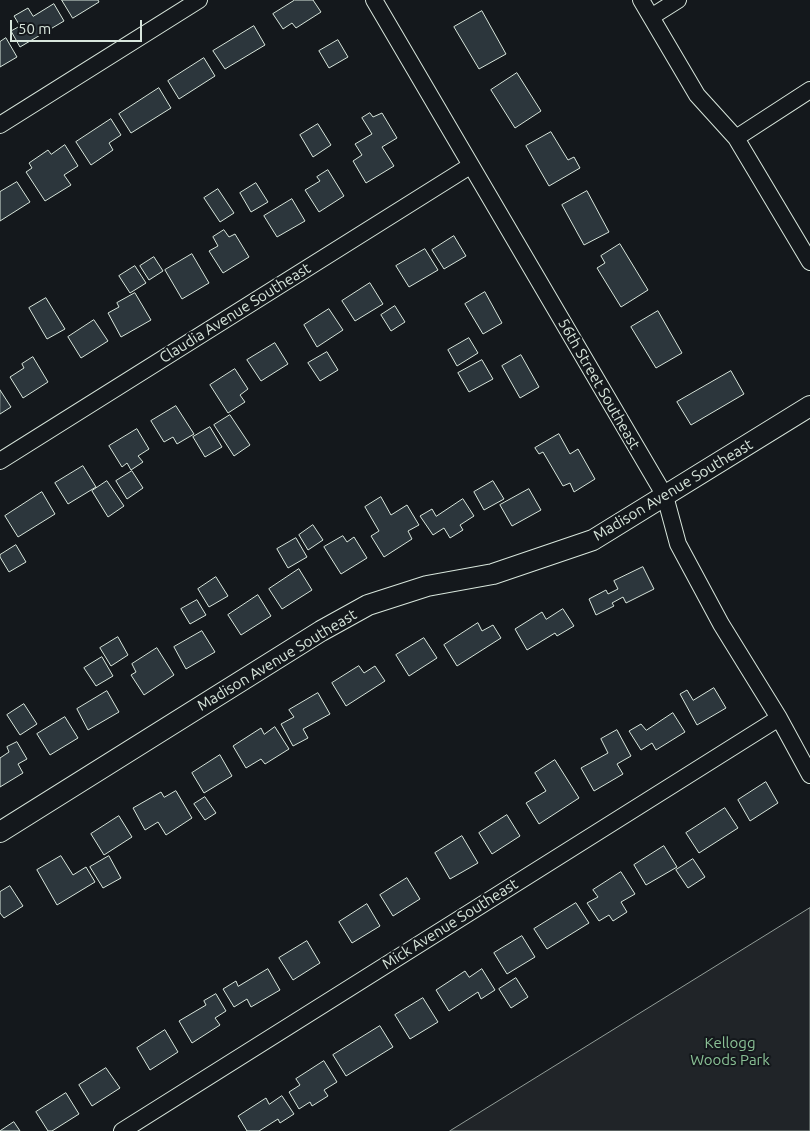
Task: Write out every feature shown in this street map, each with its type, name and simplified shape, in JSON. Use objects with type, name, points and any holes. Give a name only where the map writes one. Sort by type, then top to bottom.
[{"type":"street","points":[[0,125],[200,0]]},
{"type":"street","name":"56th Street Southeast","points":[[374,0],[665,496],[678,544],[721,624],[810,775]]},
{"type":"street","points":[[641,0],[697,95],[736,138],[810,262]]},
{"type":"street","points":[[651,17],[678,0]]},
{"type":"street","points":[[736,138],[810,90]]},
{"type":"street","name":"Claudia Avenue Southeast","points":[[0,461],[470,166]]},
{"type":"street","name":"Madison Avenue Southeast","points":[[0,832],[321,631],[368,605],[427,586],[493,574],[593,540],[810,406]]},
{"type":"street","name":"Mick Avenue Southeast","points":[[122,1131],[778,718]]},
{"type":"green space","name":"Kellogg Woods Park","points":[[810,908],[810,1131],[450,1131]]},
{"type":"building","points":[[62,0],[98,0],[99,2],[73,18]]},
{"type":"building","points":[[295,0],[313,0],[321,12],[296,28],[292,23],[283,29],[273,14]]},
{"type":"building","points":[[54,4],[64,21],[20,47],[11,31],[20,26],[14,16],[28,8],[33,16]]},
{"type":"building","points":[[482,11],[506,54],[479,69],[454,27]]},
{"type":"building","points":[[254,26],[265,45],[225,69],[213,51]]},
{"type":"building","points":[[6,38],[17,57],[0,67],[0,42]]},
{"type":"building","points":[[338,40],[348,57],[329,68],[319,51]]},
{"type":"building","points":[[204,58],[215,76],[179,99],[168,81]]},
{"type":"building","points":[[517,73],[541,111],[515,128],[491,90]]},
{"type":"building","points":[[159,88],[171,108],[131,133],[119,114]]},
{"type":"building","points":[[370,113],[373,117],[382,113],[397,138],[382,147],[394,166],[366,183],[353,161],[362,155],[355,144],[372,134],[362,118]]},
{"type":"building","points":[[111,119],[121,135],[109,143],[113,150],[91,165],[76,142]]},
{"type":"building","points":[[318,124],[331,145],[313,157],[300,135]]},
{"type":"building","points":[[551,132],[568,160],[574,157],[580,168],[549,186],[526,146]]},
{"type":"building","points":[[65,145],[78,166],[64,175],[71,185],[45,201],[26,172],[32,168],[29,163],[48,150],[51,154]]},
{"type":"building","points":[[328,170],[344,196],[319,212],[305,190],[320,181],[317,177]]},
{"type":"building","points":[[17,182],[30,202],[0,221],[0,192]]},
{"type":"building","points":[[256,183],[268,202],[251,212],[240,193]]},
{"type":"building","points":[[218,189],[234,213],[220,222],[204,198]]},
{"type":"building","points":[[587,191],[609,232],[584,245],[562,205]]},
{"type":"building","points":[[292,199],[305,221],[277,237],[264,216]]},
{"type":"building","points":[[224,230],[229,237],[235,234],[249,257],[223,273],[209,251],[218,246],[213,237]]},
{"type":"building","points":[[454,236],[466,256],[444,269],[432,250]]},
{"type":"building","points":[[620,244],[648,290],[621,307],[597,268],[605,263],[601,256]]},
{"type":"building","points":[[425,249],[438,270],[409,287],[396,266]]},
{"type":"building","points":[[192,254],[209,283],[182,299],[165,270]]},
{"type":"building","points":[[154,257],[163,271],[149,280],[140,266]]},
{"type":"building","points":[[135,266],[146,283],[130,293],[119,276]]},
{"type":"building","points":[[370,283],[383,304],[355,321],[342,301]]},
{"type":"building","points":[[485,292],[502,323],[483,334],[465,304]]},
{"type":"building","points":[[135,293],[151,320],[121,337],[108,313],[119,307],[117,303]]},
{"type":"building","points":[[46,298],[65,329],[47,339],[29,308]]},
{"type":"building","points":[[395,306],[405,322],[391,331],[381,315]]},
{"type":"building","points":[[329,309],[343,330],[317,347],[304,325]]},
{"type":"building","points":[[658,311],[682,353],[656,368],[631,327]]},
{"type":"building","points":[[94,320],[108,341],[81,358],[68,337]]},
{"type":"building","points":[[469,338],[478,353],[457,366],[448,350]]},
{"type":"building","points":[[275,343],[288,364],[261,381],[247,360]]},
{"type":"building","points":[[327,352],[338,370],[320,381],[308,363]]},
{"type":"building","points":[[521,355],[539,387],[520,398],[502,366]]},
{"type":"building","points":[[33,357],[48,382],[23,398],[10,377],[24,368],[22,364]]},
{"type":"building","points":[[482,360],[493,379],[469,392],[458,373]]},
{"type":"building","points":[[235,369],[248,389],[240,395],[245,402],[228,413],[210,385]]},
{"type":"building","points":[[731,371],[744,394],[691,425],[677,402]]},
{"type":"building","points":[[0,390],[11,407],[0,414]]},
{"type":"building","points":[[176,406],[194,434],[177,444],[173,437],[164,442],[151,421]]},
{"type":"building","points":[[230,415],[250,445],[234,456],[214,425]]},
{"type":"building","points":[[210,427],[222,447],[205,457],[193,437]]},
{"type":"building","points":[[137,429],[149,449],[138,456],[143,462],[131,470],[127,463],[122,467],[109,446]]},
{"type":"building","points":[[559,434],[570,454],[578,449],[595,479],[574,492],[570,483],[563,486],[543,452],[539,454],[535,448]]},
{"type":"building","points":[[83,466],[96,487],[68,504],[55,483]]},
{"type":"building","points":[[132,471],[143,488],[127,499],[116,481]]},
{"type":"building","points":[[107,481],[124,506],[108,517],[92,491]]},
{"type":"building","points":[[493,481],[504,499],[484,510],[474,492]]},
{"type":"building","points":[[529,489],[541,510],[512,526],[500,505]]},
{"type":"building","points":[[42,492],[55,514],[18,537],[5,516]]},
{"type":"building","points":[[381,497],[391,515],[407,505],[419,525],[408,531],[412,539],[384,557],[371,536],[379,531],[365,507]]},
{"type":"building","points":[[463,499],[474,516],[460,525],[463,530],[450,538],[444,528],[433,535],[420,516],[432,509],[436,516]]},
{"type":"building","points":[[313,525],[323,540],[308,550],[299,535]]},
{"type":"building","points":[[343,536],[347,542],[354,537],[367,558],[341,574],[324,547]]},
{"type":"building","points":[[296,538],[307,557],[288,568],[277,549]]},
{"type":"building","points":[[16,545],[26,562],[9,572],[0,555]]},
{"type":"building","points":[[643,567],[654,589],[626,603],[623,597],[612,603],[614,606],[596,615],[589,599],[606,590],[608,594],[618,589],[614,581]]},
{"type":"building","points":[[299,569],[312,590],[282,609],[269,589]]},
{"type":"building","points":[[216,577],[228,596],[209,607],[198,589]]},
{"type":"building","points":[[258,595],[271,616],[241,635],[228,615]]},
{"type":"building","points":[[197,600],[206,615],[190,624],[181,609]]},
{"type":"building","points":[[563,609],[574,626],[557,636],[555,633],[527,650],[515,629],[542,612],[546,619]]},
{"type":"building","points":[[478,623],[482,631],[493,625],[501,638],[457,666],[444,645]]},
{"type":"building","points":[[202,631],[215,652],[186,669],[174,647]]},
{"type":"building","points":[[118,637],[128,655],[111,666],[100,648]]},
{"type":"building","points":[[424,638],[437,658],[409,676],[396,655]]},
{"type":"building","points":[[157,648],[174,675],[144,695],[131,675],[136,672],[132,664]]},
{"type":"building","points":[[102,657],[113,676],[96,686],[84,668]]},
{"type":"building","points":[[359,666],[364,673],[375,666],[385,681],[346,706],[332,683]]},
{"type":"building","points":[[714,688],[726,708],[697,725],[680,694],[687,690],[693,700]]},
{"type":"building","points":[[107,691],[119,712],[88,730],[77,709]]},
{"type":"building","points":[[318,693],[330,714],[303,729],[308,738],[293,746],[281,724],[294,717],[289,710]]},
{"type":"building","points":[[24,704],[37,724],[20,735],[7,715]]},
{"type":"building","points":[[673,713],[685,732],[656,750],[652,743],[641,750],[629,731],[641,724],[646,730]]},
{"type":"building","points":[[65,717],[78,738],[50,755],[37,734]]},
{"type":"building","points":[[275,727],[289,749],[265,764],[261,759],[246,768],[233,746],[261,728],[264,734]]},
{"type":"building","points":[[617,730],[631,756],[617,764],[623,774],[594,791],[581,768],[608,753],[601,739]]},
{"type":"building","points":[[17,742],[27,759],[18,764],[23,773],[0,787],[0,758],[9,752],[7,747]]},
{"type":"building","points":[[220,755],[232,776],[204,793],[192,773]]},
{"type":"building","points":[[555,760],[579,798],[539,824],[526,803],[546,791],[535,773]]},
{"type":"building","points":[[766,782],[778,803],[750,821],[738,800]]},
{"type":"building","points":[[176,791],[192,818],[166,835],[158,822],[145,830],[133,808],[161,792],[164,797]]},
{"type":"building","points":[[205,797],[216,813],[205,820],[194,804]]},
{"type":"building","points":[[725,808],[738,828],[699,853],[686,833]]},
{"type":"building","points":[[507,815],[520,836],[492,854],[479,833]]},
{"type":"building","points":[[119,816],[132,837],[104,855],[91,834]]},
{"type":"building","points":[[462,836],[478,863],[450,879],[435,853]]},
{"type":"building","points":[[664,846],[677,867],[646,885],[634,865]]},
{"type":"building","points":[[61,856],[73,875],[86,867],[95,882],[57,905],[37,870]]},
{"type":"building","points":[[109,856],[121,878],[103,888],[90,867]]},
{"type":"building","points":[[693,859],[705,877],[688,888],[676,870]]},
{"type":"building","points":[[621,872],[635,894],[621,902],[627,912],[613,921],[609,915],[599,921],[587,903],[598,897],[593,890]]},
{"type":"building","points":[[407,878],[420,899],[393,916],[380,895]]},
{"type":"building","points":[[10,886],[23,906],[4,918],[0,913],[0,892]]},
{"type":"building","points":[[576,903],[589,923],[547,949],[534,929]]},
{"type":"building","points":[[367,904],[380,926],[352,943],[339,922]]},
{"type":"building","points":[[522,936],[535,957],[507,974],[494,953]]},
{"type":"building","points":[[307,941],[320,963],[293,980],[279,958]]},
{"type":"building","points":[[268,969],[280,990],[251,1007],[247,999],[234,1007],[223,989],[236,981],[238,986]]},
{"type":"building","points":[[482,969],[495,990],[481,999],[478,992],[449,1011],[436,990],[465,971],[469,977]]},
{"type":"building","points":[[516,978],[528,997],[511,1008],[499,989]]},
{"type":"building","points":[[216,994],[226,1011],[215,1018],[220,1025],[192,1043],[179,1021],[206,1005],[204,1001]]},
{"type":"building","points":[[423,998],[438,1022],[410,1039],[395,1015]]},
{"type":"building","points":[[380,1026],[393,1047],[346,1076],[333,1055]]},
{"type":"building","points":[[165,1030],[178,1052],[150,1070],[137,1048]]},
{"type":"building","points":[[324,1061],[337,1082],[324,1090],[328,1096],[312,1106],[310,1102],[299,1109],[289,1092],[300,1085],[296,1079]]},
{"type":"building","points":[[106,1068],[120,1088],[92,1106],[79,1085]]},
{"type":"building","points":[[66,1093],[79,1114],[52,1131],[48,1131],[36,1112]]},
{"type":"building","points":[[282,1096],[294,1114],[280,1123],[278,1119],[259,1131],[247,1131],[238,1116],[266,1098],[269,1104]]},
{"type":"building","points":[[14,1122],[20,1131],[0,1131]]}]
